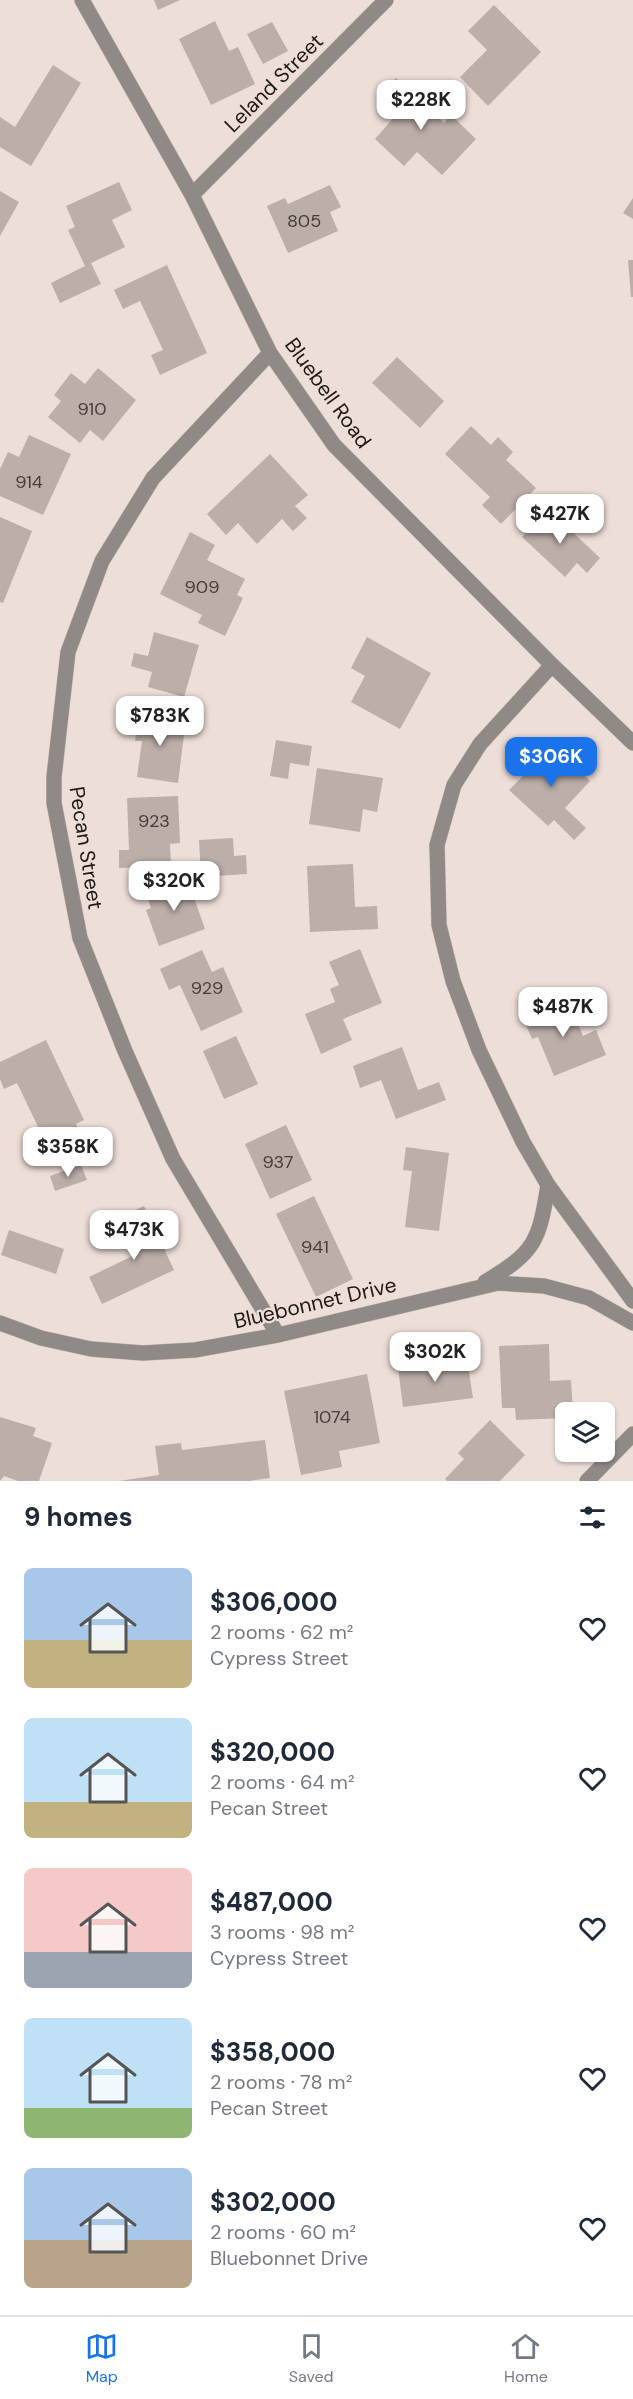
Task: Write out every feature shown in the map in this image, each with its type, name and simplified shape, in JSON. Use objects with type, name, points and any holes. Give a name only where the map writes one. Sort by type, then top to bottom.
[{"type":"street","name":"Bluebell Road","points":[[82,0],[192,195],[270,353],[334,445],[552,665],[631,737]]},
{"type":"street","name":"Leland Street","points":[[192,195],[386,0]]},
{"type":"street","name":"Pecan Street","points":[[270,353],[153,478],[102,561],[68,652],[54,777],[54,802],[80,938],[125,1051],[173,1159],[278,1335]]},
{"type":"street","points":[[552,665],[480,744],[454,785],[437,845],[439,925],[453,981],[479,1050],[523,1142],[548,1185],[633,1301]]},
{"type":"street","points":[[476,1288],[507,1269],[527,1253],[542,1225],[548,1185]]},
{"type":"street","name":"Bluebonnet Drive","points":[[0,1323],[40,1338],[91,1349],[143,1353],[195,1350],[278,1335],[498,1283],[544,1286],[589,1298],[633,1323]]},
{"type":"street","points":[[587,1481],[633,1434]]},
{"type":"building","points":[[154,0],[180,0],[158,10]]},
{"type":"building","points":[[494,5],[541,52],[488,106],[460,77],[487,50],[468,31]]},
{"type":"building","points":[[215,21],[229,51],[238,47],[255,84],[211,105],[179,39]]},
{"type":"building","points":[[272,22],[288,51],[263,64],[247,34]]},
{"type":"building","points":[[53,65],[81,83],[31,166],[0,147],[0,117],[15,127]]},
{"type":"building","points":[[396,78],[444,123],[451,115],[476,139],[442,175],[417,152],[404,166],[375,139],[396,115],[377,98]]},
{"type":"building","points":[[119,182],[132,210],[112,220],[125,247],[91,263],[101,284],[60,303],[51,283],[85,266],[68,230],[75,227],[66,206]]},
{"type":"building","points":[[330,185],[341,207],[330,212],[338,231],[288,253],[267,206],[285,198],[288,204]]},
{"type":"building","points":[[0,191],[19,202],[0,236]]},
{"type":"building","points":[[633,198],[633,219],[623,213]]},
{"type":"building","points":[[628,260],[633,260],[633,297],[631,297]]},
{"type":"building","points":[[167,265],[207,353],[160,375],[151,355],[163,350],[140,301],[123,309],[114,290]]},
{"type":"building","points":[[397,357],[444,401],[420,428],[372,383]]},
{"type":"building","points":[[98,368],[136,400],[103,441],[90,430],[80,443],[48,417],[61,401],[54,395],[71,373],[85,384]]},
{"type":"building","points":[[471,426],[491,445],[498,437],[513,452],[506,460],[536,488],[501,524],[482,505],[490,497],[445,454]]},
{"type":"building","points":[[29,435],[71,454],[43,515],[0,496],[0,469],[8,452],[19,457]]},
{"type":"building","points":[[270,454],[308,495],[295,506],[307,518],[293,531],[282,519],[257,544],[238,523],[226,535],[207,514]]},
{"type":"building","points":[[548,509],[600,558],[587,573],[577,563],[565,577],[522,537]]},
{"type":"building","points":[[0,517],[32,531],[3,603],[0,602]]},
{"type":"building","points":[[190,532],[215,545],[207,560],[245,579],[237,595],[243,598],[225,636],[198,623],[202,615],[160,594]]},
{"type":"building","points":[[154,632],[199,645],[184,697],[148,687],[152,672],[131,666],[134,653],[148,656]]},
{"type":"building","points":[[367,637],[431,673],[400,729],[351,702],[365,676],[351,668]]},
{"type":"building","points":[[139,713],[186,719],[178,783],[137,777],[142,741],[135,741]]},
{"type":"building","points":[[276,740],[312,746],[309,766],[290,763],[288,779],[270,776]]},
{"type":"building","points":[[548,740],[590,781],[565,808],[586,828],[574,840],[554,820],[548,826],[509,790],[523,776],[518,771]]},
{"type":"building","points":[[317,768],[383,778],[377,812],[363,809],[360,832],[309,824]]},
{"type":"building","points":[[178,796],[180,843],[170,844],[171,866],[119,868],[119,850],[129,850],[127,798]]},
{"type":"building","points":[[233,838],[234,856],[246,855],[247,874],[201,877],[199,840]]},
{"type":"building","points":[[353,864],[355,907],[377,906],[378,929],[310,932],[307,866]]},
{"type":"building","points":[[187,878],[205,929],[159,946],[146,910],[151,908],[146,893]]},
{"type":"building","points":[[360,949],[382,1003],[343,1019],[352,1040],[321,1054],[305,1014],[335,1002],[330,989],[339,985],[329,962]]},
{"type":"building","points":[[202,950],[212,972],[223,967],[243,1012],[201,1031],[180,985],[169,990],[160,969]]},
{"type":"building","points":[[568,999],[583,1036],[596,1030],[606,1055],[554,1076],[538,1037],[532,1039],[523,1018]]},
{"type":"building","points":[[236,1036],[258,1084],[224,1099],[203,1051]]},
{"type":"building","points":[[46,1040],[84,1120],[76,1124],[86,1145],[54,1160],[17,1083],[4,1089],[0,1079],[0,1062]]},
{"type":"building","points":[[402,1047],[418,1090],[439,1082],[446,1100],[396,1119],[381,1080],[360,1088],[353,1066]]},
{"type":"building","points":[[286,1125],[312,1180],[270,1199],[245,1144]]},
{"type":"building","points":[[406,1147],[449,1153],[439,1231],[405,1227],[412,1171],[403,1170]]},
{"type":"building","points":[[81,1165],[87,1180],[55,1191],[50,1176]]},
{"type":"building","points":[[314,1196],[353,1279],[316,1297],[276,1214]]},
{"type":"building","points":[[144,1206],[174,1270],[102,1304],[89,1277],[139,1253],[122,1216]]},
{"type":"building","points":[[9,1230],[64,1249],[56,1274],[1,1255]]},
{"type":"building","points":[[549,1344],[550,1381],[571,1380],[572,1402],[555,1402],[555,1418],[516,1420],[515,1408],[502,1408],[499,1346]]},
{"type":"building","points":[[467,1359],[473,1398],[403,1407],[398,1368]]},
{"type":"building","points":[[367,1374],[380,1443],[339,1451],[342,1467],[301,1475],[284,1391]]},
{"type":"building","points":[[0,1417],[36,1428],[33,1436],[52,1443],[39,1481],[18,1481],[4,1476],[0,1481]]},
{"type":"building","points":[[490,1420],[525,1455],[500,1481],[447,1481],[445,1479],[464,1459],[458,1453]]},
{"type":"building","points":[[265,1440],[270,1478],[249,1481],[119,1481],[159,1475],[155,1446],[181,1443],[182,1450]]}]
